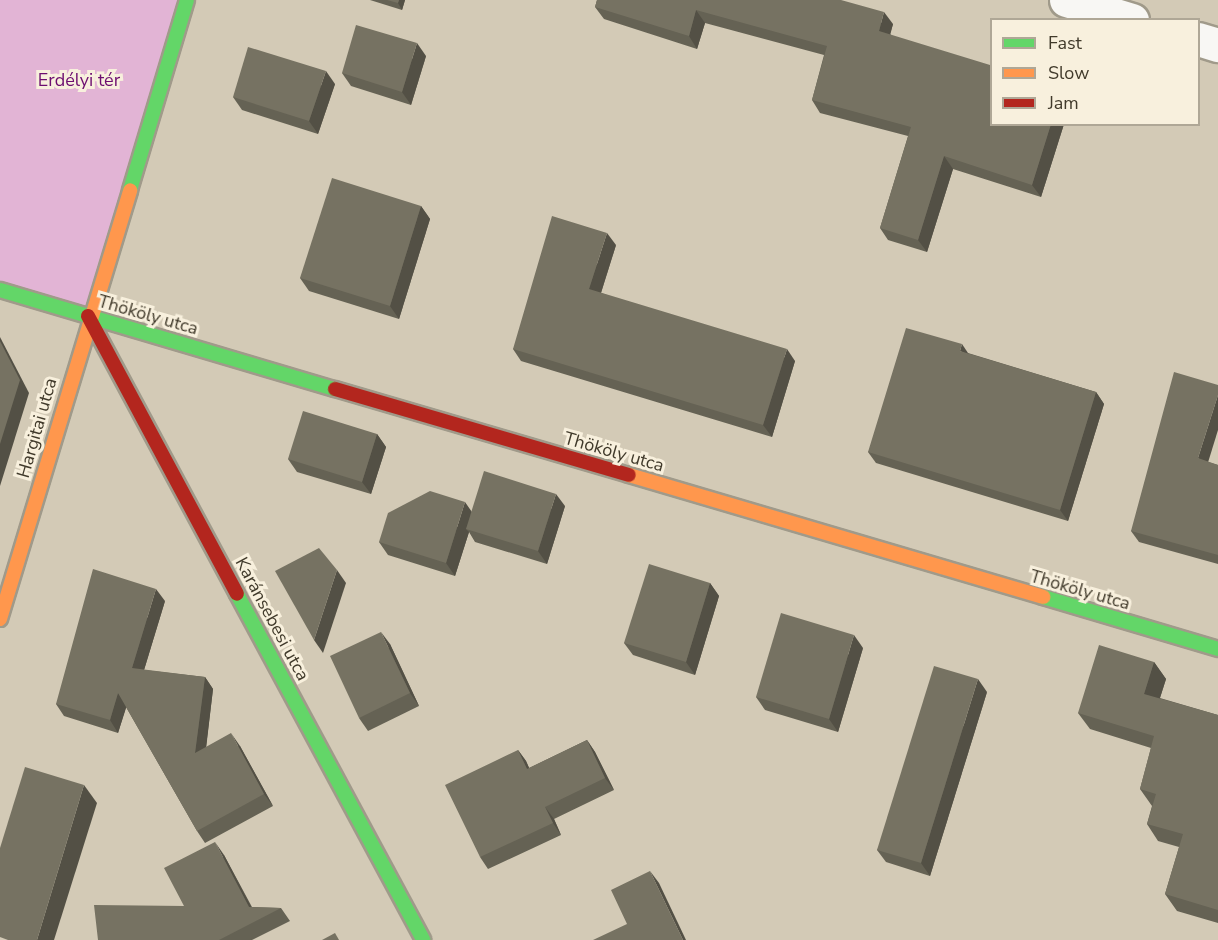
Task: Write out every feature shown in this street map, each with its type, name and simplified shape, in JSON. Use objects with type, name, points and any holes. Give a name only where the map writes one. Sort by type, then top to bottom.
[{"type":"street","points":[[88,316],[187,0]]},
{"type":"street","points":[[1066,0],[1125,18]]},
{"type":"street","points":[[1200,40],[1218,45]]},
{"type":"street","name":"Thököly utca","points":[[0,290],[1218,649]]},
{"type":"street","name":"Hargitai utca","points":[[0,619],[88,316]]},
{"type":"street","name":"Karánsebesi utca","points":[[88,316],[423,940]]},
{"type":"green space","name":"Erdélyi tér","points":[[0,0],[187,0],[88,316],[0,290]]},
{"type":"building","points":[[597,0],[841,0],[884,12],[879,31],[990,65],[990,126],[1050,126],[1032,185],[944,156],[918,240],[880,228],[911,127],[812,100],[827,46],[696,10],[689,36],[595,7]]},
{"type":"building","points":[[356,25],[417,43],[402,92],[342,73]]},
{"type":"building","points":[[248,47],[326,71],[309,121],[233,97]]},
{"type":"building","points":[[332,178],[421,206],[390,306],[300,278]]},
{"type":"building","points":[[552,216],[607,233],[589,289],[787,349],[763,425],[513,349]]},
{"type":"building","points":[[906,328],[962,344],[960,351],[1096,392],[1060,510],[868,452]]},
{"type":"building","points":[[0,341],[20,380],[0,444]]},
{"type":"building","points":[[1174,372],[1218,385],[1218,395],[1198,458],[1218,465],[1218,555],[1131,531]]},
{"type":"building","points":[[303,411],[377,434],[362,482],[288,459]]},
{"type":"building","points":[[484,471],[556,494],[538,551],[466,529]]},
{"type":"building","points":[[430,491],[465,502],[446,563],[379,542],[388,513]]},
{"type":"building","points":[[319,548],[337,570],[314,640],[275,571]]},
{"type":"building","points":[[649,564],[710,583],[686,662],[624,643]]},
{"type":"building","points":[[93,569],[156,589],[132,668],[205,677],[195,753],[231,733],[264,794],[197,831],[118,693],[110,720],[56,704]]},
{"type":"building","points":[[781,613],[854,635],[829,719],[756,697]]},
{"type":"building","points":[[381,632],[410,693],[359,718],[330,656]]},
{"type":"building","points":[[1099,645],[1154,662],[1144,694],[1218,715],[1218,910],[1165,894],[1183,834],[1147,824],[1156,794],[1140,789],[1154,736],[1078,713]]},
{"type":"building","points":[[934,666],[978,679],[921,863],[877,850]]},
{"type":"building","points":[[587,740],[605,778],[545,807],[553,823],[480,857],[445,785],[518,750],[527,769]]},
{"type":"building","points":[[25,767],[84,785],[37,940],[8,940],[0,937],[0,848]]},
{"type":"building","points":[[215,842],[249,907],[281,908],[219,940],[98,940],[94,905],[184,906],[164,868]]},
{"type":"building","points":[[650,871],[683,940],[593,940],[627,924],[611,890]]},
{"type":"building","points":[[335,933],[339,940],[322,940]]},
{"type":"traffic: fast","points":[[130,190],[187,0]]},
{"type":"traffic: fast","points":[[0,290],[335,389]]},
{"type":"traffic: fast","points":[[237,594],[423,940]]},
{"type":"traffic: fast","points":[[1043,597],[1218,649]]},
{"type":"traffic: slow","points":[[0,619],[130,190]]},
{"type":"traffic: slow","points":[[629,475],[1043,597]]},
{"type":"traffic: jam","points":[[88,316],[237,594]]},
{"type":"traffic: jam","points":[[335,389],[629,475]]}]
